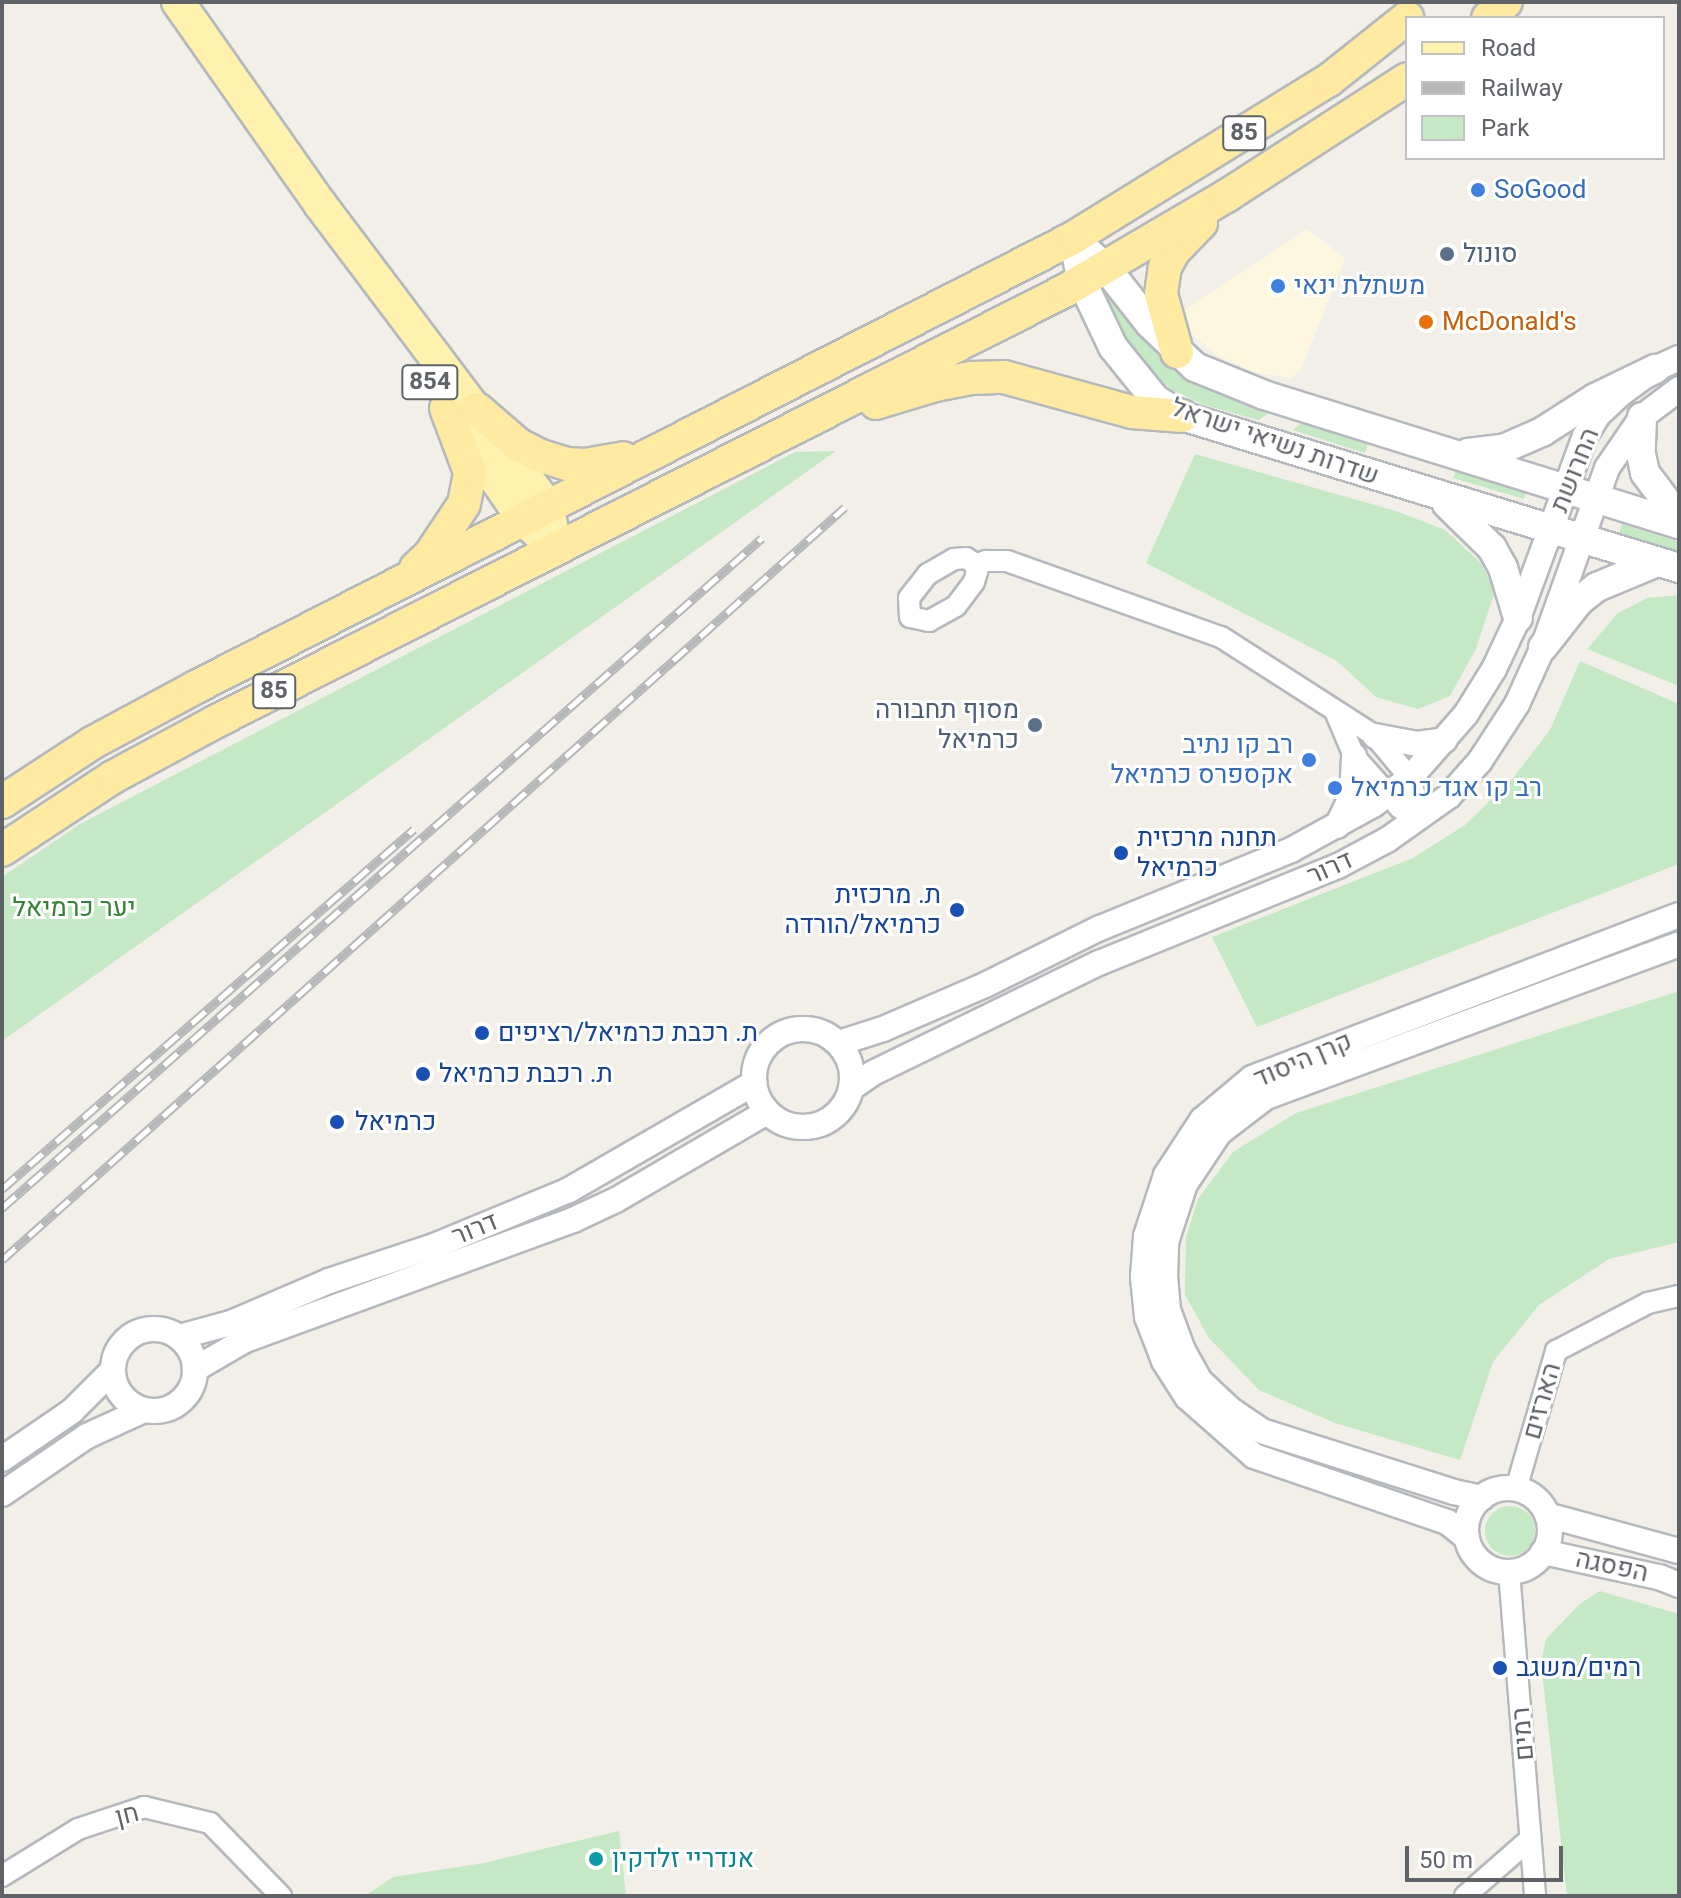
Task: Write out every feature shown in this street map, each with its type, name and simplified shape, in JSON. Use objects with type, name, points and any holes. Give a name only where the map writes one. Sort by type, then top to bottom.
[{"type":"highway","name":"85","points":[[1410,16],[1428,2]]},
{"type":"highway","points":[[1490,16],[1506,2]]},
{"type":"highway","name":"85","points":[[2,802],[92,743],[1073,238],[1329,80],[1405,20]]},
{"type":"highway","name":"85","points":[[2,850],[151,756],[1094,275],[1228,195],[1405,80]]},
{"type":"highway","points":[[1177,352],[1161,294],[1165,267],[1174,251],[1228,195]]},
{"type":"highway","points":[[785,432],[935,385],[972,378],[1004,377],[1132,412],[1182,416]]},
{"type":"highway","points":[[462,408],[519,445],[567,464],[612,461],[672,445]]},
{"type":"highway","points":[[402,581],[430,555],[464,504],[470,472],[462,408]]},
{"type":"main road","name":"854","points":[[178,2],[536,513],[555,548]]},
{"type":"main road","name":"שדרות נשיאי ישראל","points":[[1073,238],[1094,275],[1113,347],[1155,399],[1182,416],[1668,565]]},
{"type":"main road","name":"שדרות נשיאי ישראל","points":[[1094,275],[1195,367],[1264,395],[1679,521]]},
{"type":"main road","points":[[1458,454],[1503,449],[1542,432],[1595,398],[1667,364]]},
{"type":"main road","points":[[1642,417],[1641,454],[1645,473],[1679,521]]},
{"type":"main road","points":[[1437,496],[1471,524],[1492,548],[1503,568],[1518,618]]},
{"type":"main road","points":[[1543,647],[1579,601],[1597,587],[1668,565]]},
{"type":"street","name":"החרושת","points":[[1551,529],[1585,436],[1599,414],[1667,364]]},
{"type":"street","name":"החרושת","points":[[1580,538],[1613,458],[1642,417],[1679,389]]},
{"type":"street","name":"דרור","points":[[839,1043],[883,1029],[985,985],[1100,928],[1291,850],[1336,827],[1388,794],[1410,778],[1445,740],[1494,669],[1518,618],[1551,529]]},
{"type":"street","name":"דרור","points":[[851,1088],[873,1073],[1099,963],[1338,866],[1421,818],[1449,796],[1480,761],[1517,704],[1543,647],[1580,538]]},
{"type":"street","points":[[975,565],[986,561],[1007,561],[1197,626],[1262,661],[1375,736],[1410,778],[1421,818]]},
{"type":"street","points":[[1335,711],[1354,756],[1400,808],[1421,818]]},
{"type":"street","points":[[1375,736],[1417,744],[1445,740]]},
{"type":"street","points":[[1336,827],[1352,795],[1354,756]]},
{"type":"street","name":"קרן היסוד","points":[[1467,1538],[1447,1522],[1254,1456],[1187,1397],[1164,1361],[1147,1317],[1143,1277],[1146,1236],[1162,1187],[1183,1147],[1202,1120],[1252,1078],[1679,915]]},
{"type":"street","name":"קרן היסוד","points":[[1482,1498],[1446,1490],[1262,1431],[1231,1410],[1200,1381],[1182,1348],[1168,1310],[1165,1278],[1166,1242],[1185,1184],[1219,1133],[1266,1097],[1679,944]]},
{"type":"street","points":[[985,985],[994,1013]]},
{"type":"street","points":[[804,1028],[822,1032],[839,1043],[850,1060],[851,1088],[838,1114],[821,1124],[802,1128],[783,1124],[767,1112],[756,1096],[754,1083],[757,1058],[768,1042],[785,1031],[804,1028]]},
{"type":"street","name":"דרור","points":[[179,1337],[231,1323],[329,1281],[434,1246],[569,1190],[754,1083]]},
{"type":"street","name":"דרור","points":[[195,1369],[245,1340],[588,1213],[767,1112]]},
{"type":"street","name":"הארזים","points":[[1516,1489],[1556,1351],[1648,1303],[1679,1296]]},
{"type":"street","points":[[2,1494],[87,1436],[144,1410],[158,1411],[183,1400],[191,1389],[195,1369],[191,1349],[179,1337],[158,1329],[132,1335],[115,1357],[113,1370],[122,1395],[144,1410]]},
{"type":"street","points":[[2,1459],[72,1411],[113,1370]]},
{"type":"street","points":[[1498,1489],[1516,1489],[1537,1499],[1547,1515],[1550,1536],[1543,1552],[1525,1568],[1509,1571],[1485,1565],[1475,1556],[1467,1538],[1468,1517],[1482,1498],[1498,1489]]},
{"type":"street","name":"הפסגה","points":[[1547,1515],[1679,1551]]},
{"type":"street","name":"הפסגה","points":[[1543,1552],[1659,1577],[1679,1585]]},
{"type":"street","name":"רמים","points":[[1509,1571],[1535,1896]]},
{"type":"street","name":"חן","points":[[2,1876],[78,1829],[144,1807],[210,1823],[281,1896]]},
{"type":"street","points":[[1465,1896],[1530,1839]]},
{"type":"shaded area","name":"משתלת ינאי","points":[[1307,229],[1345,258],[1301,370],[1291,378],[1254,372],[1216,355],[1194,336],[1180,313]]},
{"type":"green space","points":[[1119,295],[1158,353],[1182,375],[1209,389],[1267,409],[1268,414],[1258,420],[1204,405],[1172,390],[1144,366],[1120,335],[1103,303]]},
{"type":"green space","points":[[1305,420],[1369,440],[1365,453],[1293,430]]},
{"type":"green space","name":"יער כרמיאל","points":[[836,451],[2,1041],[2,877],[80,824],[795,452]]},
{"type":"green space","points":[[1195,454],[1396,511],[1445,530],[1480,562],[1495,591],[1476,649],[1450,696],[1418,709],[1376,697],[1337,661],[1146,563]]},
{"type":"green space","points":[[1457,466],[1527,487],[1524,499],[1453,478]]},
{"type":"green space","points":[[1622,524],[1679,542],[1679,555],[1618,536]]},
{"type":"green space","points":[[1679,595],[1679,686],[1587,649],[1618,613],[1647,598]]},
{"type":"green space","points":[[1580,661],[1679,704],[1679,864],[1257,1027],[1212,937],[1413,858],[1465,825],[1513,778],[1550,730]]},
{"type":"green space","points":[[1679,991],[1679,1242],[1609,1259],[1539,1305],[1493,1362],[1460,1460],[1335,1423],[1259,1390],[1209,1338],[1185,1295],[1186,1237],[1198,1199],[1233,1152],[1296,1113]]},
{"type":"green space","points":[[1510,1506],[1528,1513],[1535,1531],[1528,1549],[1510,1556],[1492,1549],[1485,1531],[1492,1513]]},
{"type":"green space","points":[[1600,1591],[1679,1614],[1679,1896],[1567,1896],[1541,1662],[1546,1639],[1581,1603]]},
{"type":"green space","points":[[619,1831],[626,1896],[365,1896],[393,1877],[484,1863]]},
{"type":"railway","points":[[2,1260],[845,507]]},
{"type":"railway","points":[[2,1208],[762,538]]},
{"type":"railway","points":[[2,1189],[414,829]]},
{"type":"place","name":"SoGood","points":[[1478,190]]},
{"type":"place","name":"סונול","points":[[1447,254]]},
{"type":"place","name":"משתלת ינאי","points":[[1278,286]]},
{"type":"place","name":"McDonald's","points":[[1426,322]]},
{"type":"place","name":"מסוף תחבורה כרמיאל","points":[[1035,725]]},
{"type":"place","name":"רב קו נתיב אקספרס כרמיאל","points":[[1309,760]]},
{"type":"place","name":"רב קו אגד כרמיאל","points":[[1335,788]]},
{"type":"place","name":"תחנה מרכזית כרמיאל","points":[[1121,853]]},
{"type":"place","name":"ת. מרכזית כרמיאל/הורדה","points":[[957,910]]},
{"type":"place","name":"ת. רכבת כרמיאל/רציפים","points":[[482,1033]]},
{"type":"place","name":"ת. רכבת כרמיאל","points":[[423,1074]]},
{"type":"place","name":"כרמיאל","points":[[337,1122]]},
{"type":"place","name":"רמים/משגב","points":[[1500,1668]]},
{"type":"place","name":"אנדריי זלדקין","points":[[596,1859]]}]
